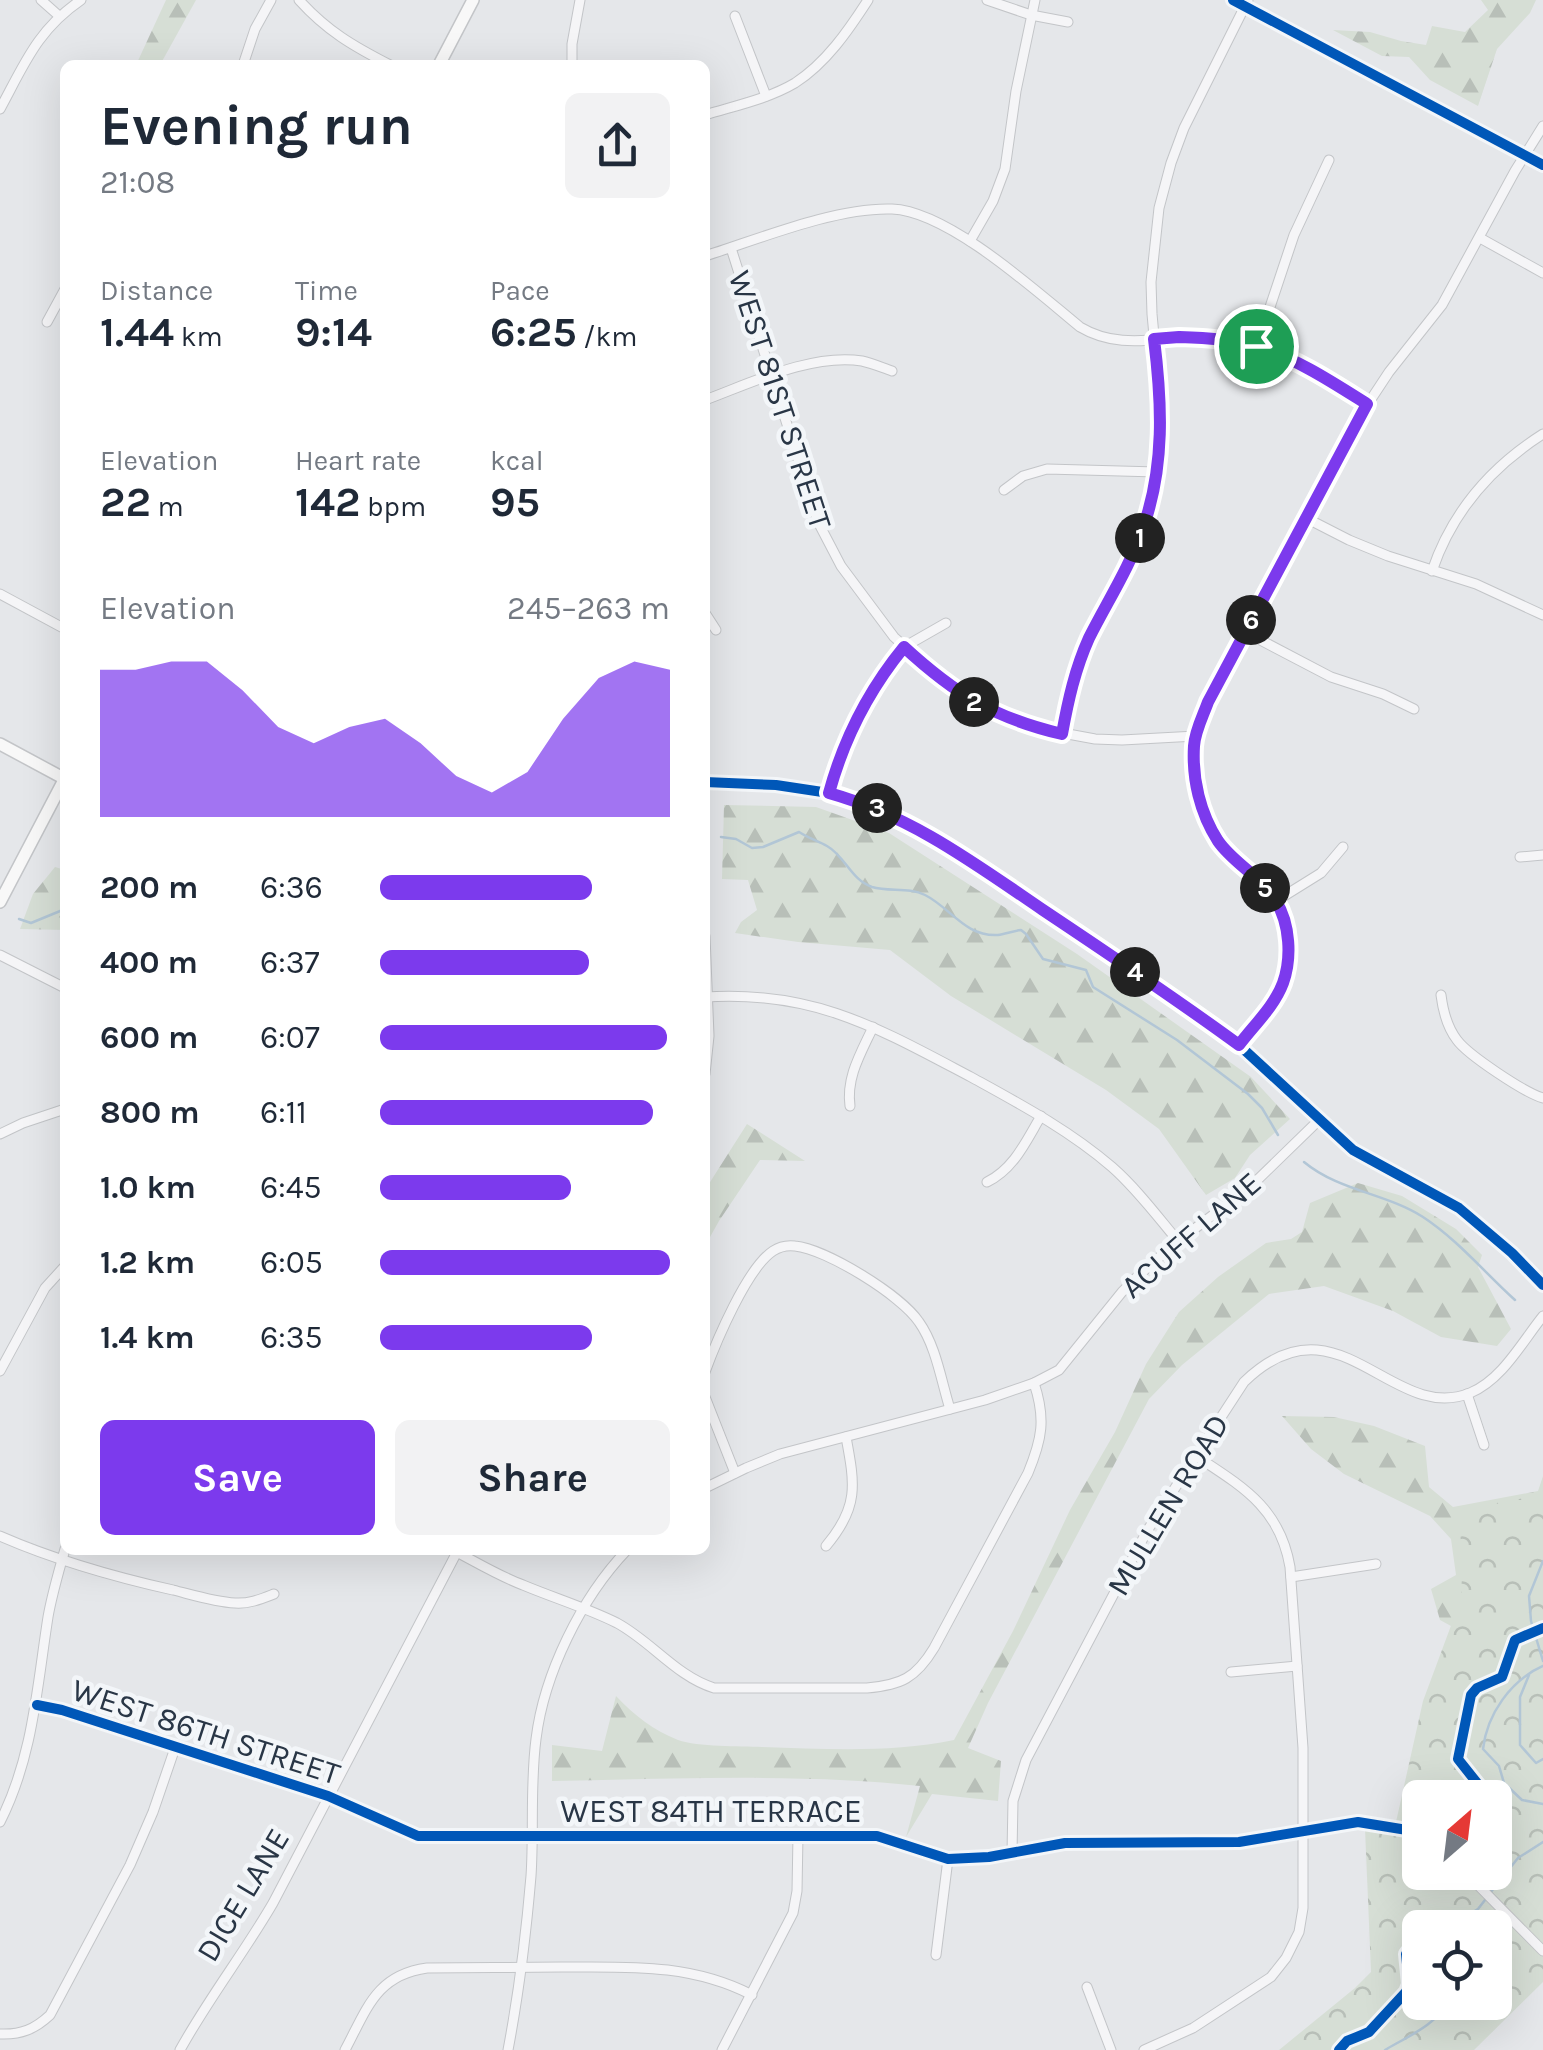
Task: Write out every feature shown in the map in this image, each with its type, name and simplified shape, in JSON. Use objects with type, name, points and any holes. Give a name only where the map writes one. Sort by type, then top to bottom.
[{"type":"street","points":[[41,0],[58,15]]},
{"type":"street","points":[[0,109],[36,42],[58,15],[80,0]]},
{"type":"street","points":[[244,60],[271,0]]},
{"type":"street","points":[[298,0],[334,34],[381,60]]},
{"type":"street","points":[[442,60],[473,0]]},
{"type":"street","points":[[572,60],[580,0]]},
{"type":"street","points":[[710,113],[795,83],[845,36],[868,0]]},
{"type":"street","points":[[987,0],[1030,15],[1068,22]]},
{"type":"street","points":[[970,242],[993,202],[1005,169],[1035,0]]},
{"type":"street","points":[[1062,734],[1078,666],[1132,558],[1157,472],[1161,411],[1151,282],[1159,208],[1184,128],[1242,2],[1543,165]]},
{"type":"street","points":[[735,16],[766,96]]},
{"type":"street","points":[[1239,1045],[1277,996],[1285,976],[1288,940],[1276,901],[1230,857],[1206,818],[1195,779],[1196,736],[1208,702],[1367,404],[1442,305],[1514,171],[1543,126]]},
{"type":"street","points":[[1256,346],[1294,236],[1329,160]]},
{"type":"street","points":[[710,254],[844,213],[895,209],[941,224],[970,242],[1094,336],[1128,342],[1212,338],[1256,346],[1299,364],[1367,404]]},
{"type":"street","points":[[1480,238],[1543,272]]},
{"type":"street","name":"WEST 81ST STREET","points":[[731,248],[818,522],[859,593],[904,647],[972,701],[1030,726],[1095,739],[1196,736]]},
{"type":"street","points":[[48,322],[60,299]]},
{"type":"street","points":[[710,398],[819,362],[862,361],[892,372]]},
{"type":"street","points":[[1432,571],[1439,550],[1485,480],[1543,434]]},
{"type":"street","points":[[1004,490],[1022,476],[1046,469],[1157,472]]},
{"type":"street","points":[[1306,518],[1388,556],[1489,589],[1543,615]]},
{"type":"street","points":[[0,594],[60,625]]},
{"type":"street","points":[[710,621],[716,630]]},
{"type":"street","points":[[829,793],[853,725],[869,694],[904,647],[946,623]]},
{"type":"street","points":[[1245,632],[1331,677],[1414,709]]},
{"type":"street","points":[[0,744],[60,775]]},
{"type":"street","points":[[710,782],[776,784],[829,793],[880,809],[939,840],[1239,1045],[1353,1150],[1459,1208],[1512,1253],[1543,1286]]},
{"type":"street","points":[[0,902],[60,788]]},
{"type":"street","points":[[1276,901],[1321,872],[1343,847]]},
{"type":"street","points":[[1520,858],[1543,855]]},
{"type":"street","points":[[0,956],[60,986]]},
{"type":"street","points":[[1442,995],[1448,1024],[1466,1050],[1543,1098]]},
{"type":"street","points":[[710,997],[797,1002],[873,1027],[1040,1116],[1083,1144],[1139,1194],[1178,1241]]},
{"type":"street","points":[[850,1106],[854,1068],[873,1027]]},
{"type":"street","points":[[0,1134],[60,1111]]},
{"type":"street","points":[[987,1182],[1008,1168],[1040,1116]]},
{"type":"street","name":"ACUFF LANE","points":[[710,1486],[780,1454],[950,1409],[1034,1383],[1058,1370],[1122,1292],[1178,1241],[1248,1188],[1319,1120]]},
{"type":"street","points":[[710,1357],[752,1274],[781,1242],[827,1257],[908,1307],[931,1346],[950,1409]]},
{"type":"street","points":[[0,1371],[45,1288],[60,1272]]},
{"type":"street","points":[[1484,1445],[1468,1394],[1493,1378],[1543,1316]]},
{"type":"street","name":"MULLEN ROAD","points":[[1012,1853],[1013,1801],[1026,1760],[1147,1530],[1244,1382],[1273,1360],[1310,1350],[1358,1361],[1428,1396],[1468,1394]]},
{"type":"street","points":[[463,1555],[516,1583],[620,1624],[676,1668],[714,1688],[891,1686],[908,1679],[925,1663],[1028,1473],[1042,1428],[1034,1383]]},
{"type":"street","points":[[710,1410],[735,1473]]},
{"type":"street","points":[[826,1546],[842,1527],[851,1504],[854,1476],[846,1437]]},
{"type":"street","points":[[1144,2050],[1193,2028],[1271,1977],[1299,1932],[1303,1908],[1303,1748],[1286,1547],[1264,1507],[1196,1456]]},
{"type":"street","points":[[0,1536],[60,1553]]},
{"type":"street","points":[[0,1822],[25,1756],[49,1613],[64,1555]]},
{"type":"street","points":[[67,1555],[154,1586],[234,1603],[274,1594]]},
{"type":"street","name":"DICE LANE","points":[[180,2050],[263,1920],[453,1555]]},
{"type":"street","points":[[508,2050],[522,1967],[536,1741],[543,1699],[584,1609],[623,1555]]},
{"type":"street","points":[[1290,1577],[1376,1564]]},
{"type":"street","points":[[1231,1672],[1297,1666]]},
{"type":"street","name":"WEST 86TH STREET","points":[[36,1704],[328,1796],[418,1836],[533,1836]]},
{"type":"street","points":[[0,2034],[28,2032],[50,2015],[130,1865],[176,1745]]},
{"type":"street","name":"WEST 84TH TERRACE","points":[[533,1836],[877,1836],[948,1859],[989,1857],[1065,1843],[1239,1842],[1358,1822],[1402,1829]]},
{"type":"street","points":[[722,2050],[793,1913],[798,1836]]},
{"type":"street","points":[[936,1955],[948,1859]]},
{"type":"street","points":[[1483,1890],[1543,1951]]},
{"type":"street","points":[[345,2050],[376,1994],[395,1976],[410,1970],[663,1968],[706,1976],[752,1995]]},
{"type":"street","points":[[1087,1987],[1111,2050]]},
{"type":"green space","points":[[166,0],[196,0],[163,60],[138,60]]},
{"type":"green space","points":[[1481,0],[1536,0],[1530,13],[1497,49],[1478,106],[1430,80],[1409,57],[1382,56],[1333,30],[1370,32],[1426,45],[1432,26],[1465,32],[1488,10]]},
{"type":"green space","points":[[724,805],[816,807],[889,833],[1077,954],[1251,1077],[1290,1119],[1250,1155],[1235,1178],[1206,1195],[1159,1129],[1106,1090],[951,996],[890,950],[735,933],[741,922],[757,910],[748,880],[722,879]]},
{"type":"green space","points":[[55,867],[60,868],[60,930],[20,929],[33,894]]},
{"type":"green space","points":[[747,1124],[805,1161],[760,1160],[710,1237],[710,1182]]},
{"type":"green space","points":[[1358,1183],[1402,1196],[1456,1229],[1482,1255],[1478,1267],[1511,1329],[1497,1346],[1441,1337],[1393,1311],[1324,1286],[1269,1294],[1182,1365],[1149,1399],[968,1748],[1001,1761],[998,1801],[932,1794],[906,1837],[920,1786],[782,1778],[552,1781],[552,1745],[602,1751],[616,1696],[652,1727],[696,1744],[859,1749],[954,1740],[1013,1631],[1070,1510],[1115,1432],[1146,1364],[1179,1312],[1218,1277],[1266,1243],[1291,1239],[1302,1232],[1310,1203]]},
{"type":"green space","points":[[1282,1416],[1334,1417],[1374,1426],[1425,1446],[1429,1487],[1453,1507],[1538,1491],[1543,1476],[1543,1893],[1512,1844],[1512,1780],[1493,1780],[1473,1638],[1440,1620],[1431,1589],[1456,1575],[1451,1539],[1430,1516],[1344,1474],[1311,1449]]},
{"type":"green space","points":[[1543,1491],[1543,1982],[1512,2013],[1512,1910],[1402,1910],[1402,2020],[1504,2020],[1474,2050],[1279,2050],[1371,1972],[1365,1828],[1394,1831],[1402,1795],[1402,1890],[1512,1890],[1512,1780],[1405,1780],[1423,1701],[1462,1596],[1460,1512]]},
{"type":"waterway","points":[[721,837],[736,839],[752,848],[799,832],[833,850],[865,884],[925,895],[967,927],[986,934],[1021,930],[1043,959],[1086,970],[1093,987],[1177,1040],[1248,1094],[1262,1108],[1278,1135]]},
{"type":"waterway","points":[[19,919],[31,923],[60,911]]},
{"type":"waterway","points":[[1304,1162],[1332,1179],[1423,1217],[1460,1246],[1515,1300]]},
{"type":"waterway","points":[[1543,1561],[1529,1596],[1531,1621],[1543,1661]]},
{"type":"waterway","points":[[1543,1666],[1521,1680],[1502,1700],[1483,1749],[1499,1766],[1504,1783],[1522,1800],[1543,1804]]},
{"type":"waterway","points":[[1529,1675],[1520,1697],[1520,1745],[1536,1763],[1543,1759]]},
{"type":"waterway","points":[[1490,1893],[1518,1858],[1543,1842]]},
{"type":"waterway","points":[[1476,1910],[1485,1900]]},
{"type":"waterway","points":[[1385,2050],[1432,2020]]},
{"type":"cycle path","points":[[1233,0],[1543,165]]},
{"type":"cycle path","points":[[710,782],[776,785],[829,793],[880,809],[939,840],[1188,1007],[1239,1045],[1353,1150],[1459,1208],[1543,1285]]},
{"type":"cycle path","points":[[1475,1780],[1458,1759],[1471,1695],[1477,1688],[1502,1677],[1515,1640],[1543,1628]]},
{"type":"cycle path","points":[[37,1705],[328,1796],[418,1836],[877,1836],[948,1859],[989,1857],[1065,1843],[1239,1842],[1358,1822],[1402,1829]]},
{"type":"cycle path","points":[[1339,2050],[1347,2041],[1369,2032],[1402,1996]]},
{"type":"route","points":[[1212,338],[1256,346],[1328,379],[1367,404],[1208,702],[1194,746],[1200,802],[1216,839],[1276,901],[1288,940],[1285,976],[1277,996],[1239,1045],[939,840],[880,809],[829,793],[853,725],[869,694],[904,647],[972,701],[1030,726],[1062,734],[1078,666],[1132,558],[1151,502],[1161,411],[1154,339],[1212,338]]}]
